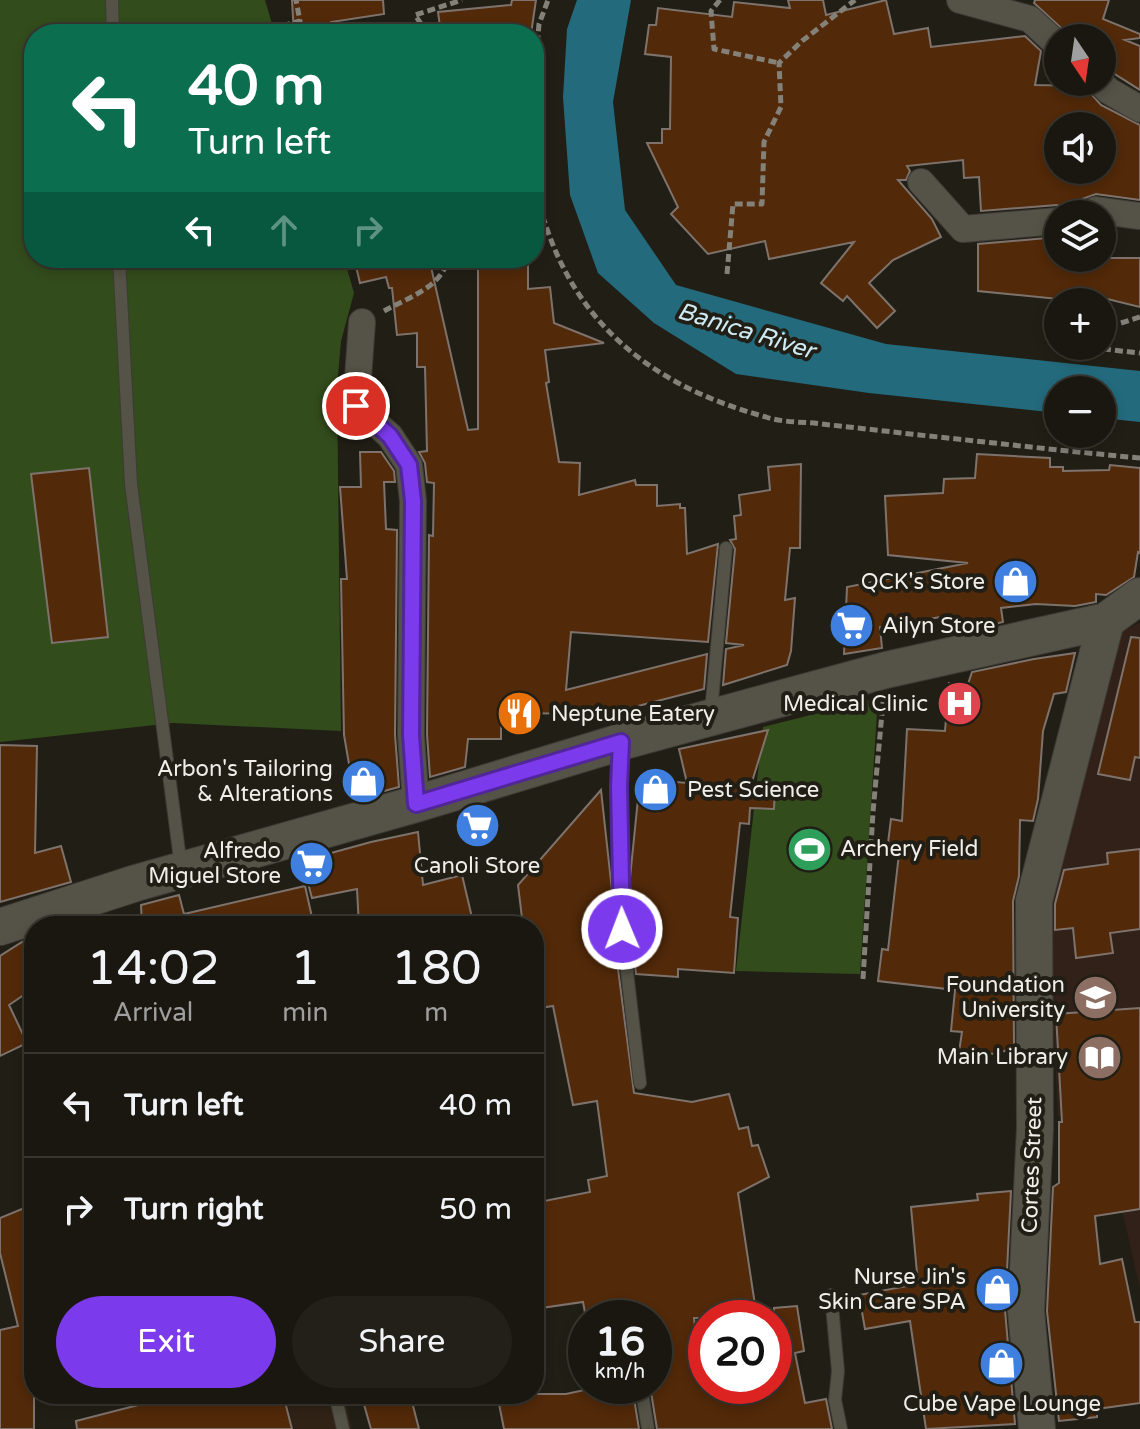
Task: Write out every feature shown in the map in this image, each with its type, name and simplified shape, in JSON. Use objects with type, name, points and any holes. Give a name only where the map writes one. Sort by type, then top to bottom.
[{"type":"street","points":[[960,0],[1030,19],[1044,32]]},
{"type":"street","points":[[1116,95],[1140,109]]},
{"type":"street","points":[[921,182],[963,229],[1044,222]]},
{"type":"street","points":[[1116,213],[1140,216]]},
{"type":"street","points":[[362,322],[356,406],[390,436],[409,465],[413,501],[411,735],[416,804]]},
{"type":"street","points":[[35,916],[182,870],[710,717],[886,670],[1106,621],[1140,596]]},
{"type":"street","name":"Cortes Street","points":[[1037,1429],[1026,1311],[1035,1129],[1034,901],[1106,621]]},
{"type":"street","points":[[0,927],[24,919]]},
{"type":"lane","points":[[112,0],[113,24]]},
{"type":"lane","points":[[120,268],[131,484],[182,870]]},
{"type":"lane","points":[[710,717],[726,548]]},
{"type":"lane","points":[[621,742],[622,929],[640,1083]]},
{"type":"lane","points":[[831,1295],[838,1371],[835,1400],[841,1429]]},
{"type":"lane","points":[[337,1404],[343,1429]]},
{"type":"lane","points":[[644,1404],[648,1429]]},
{"type":"path","points":[[289,24],[300,21],[296,0]]},
{"type":"path","points":[[421,24],[415,15],[462,0]]},
{"type":"path","points":[[539,24],[548,0]]},
{"type":"path","points":[[720,0],[711,11],[714,49],[779,63]]},
{"type":"path","points":[[727,274],[733,204],[762,204],[764,142],[781,107],[779,63],[855,0]]},
{"type":"path","points":[[544,220],[555,252],[584,305],[634,355],[686,390],[768,418],[1140,458]]},
{"type":"path","points":[[362,322],[434,284],[445,268]]},
{"type":"path","points":[[1121,323],[1140,317]]},
{"type":"path","points":[[1116,350],[1140,353]]},
{"type":"path","points":[[863,979],[873,812],[886,670]]},
{"type":"shaded area","name":"Foundation University","points":[[1140,623],[1140,1289],[1101,1117],[1058,1116],[1047,893],[1118,633]]},
{"type":"shaded area","points":[[287,1404],[346,1404],[352,1429],[293,1429]]},
{"type":"green space","points":[[0,0],[265,0],[272,24],[24,24],[24,268],[347,268],[354,293],[341,341],[337,387],[341,731],[173,723],[0,742]]},
{"type":"green space","name":"Archery Field","points":[[878,698],[860,974],[736,971],[763,727]]},
{"type":"water","name":"Banica River","points":[[577,0],[631,0],[613,102],[625,210],[676,285],[886,344],[1140,371],[1140,422],[1116,419],[1116,376],[1044,376],[1044,412],[869,393],[736,374],[654,323],[598,273],[570,195],[563,97],[567,29]]},
{"type":"building","points":[[292,0],[383,0],[384,14],[331,24],[293,24]]},
{"type":"building","points":[[512,0],[536,0],[532,24],[440,24],[438,12],[511,5]]},
{"type":"building","points":[[788,0],[823,0],[826,15],[886,0],[894,34],[928,28],[931,47],[1025,36],[1041,51],[1035,85],[1044,85],[1044,96],[1093,96],[1101,105],[1115,112],[1044,112],[1044,184],[1116,184],[1116,113],[1140,125],[1140,200],[1096,194],[1079,200],[1044,200],[1044,206],[981,211],[979,177],[964,178],[963,160],[907,166],[910,171],[906,180],[898,180],[932,219],[941,237],[893,260],[869,283],[895,311],[877,328],[847,296],[843,301],[821,283],[854,242],[769,259],[765,241],[708,254],[671,214],[678,207],[647,143],[662,143],[662,129],[670,129],[671,57],[645,54],[649,25],[656,25],[658,8],[732,17],[734,2],[790,8]]},
{"type":"building","points":[[1035,0],[1109,0],[1103,19],[1115,24],[1057,24],[1034,3]]},
{"type":"building","points":[[1116,24],[1140,34],[1140,38],[1125,40],[1140,46],[1140,90],[1116,75]]},
{"type":"building","points":[[1044,238],[1044,272],[1116,272],[1116,258],[1140,258],[1140,307],[1116,301],[1116,288],[1044,288],[1044,298],[978,291],[978,244]]},
{"type":"building","points":[[356,268],[431,268],[468,430],[478,429],[478,268],[528,268],[528,289],[550,287],[554,323],[604,343],[545,350],[549,382],[546,383],[559,462],[580,463],[579,495],[635,480],[636,485],[657,485],[657,506],[680,504],[680,508],[685,508],[687,554],[718,544],[708,642],[571,632],[566,690],[707,654],[704,689],[608,717],[598,717],[597,714],[501,713],[501,739],[468,739],[465,767],[430,777],[427,734],[429,535],[433,536],[434,483],[427,482],[425,463],[419,452],[427,451],[425,367],[417,367],[417,333],[397,335],[392,288],[389,288],[386,277],[360,283]]},
{"type":"building","points":[[360,452],[381,452],[394,471],[395,482],[384,482],[386,529],[397,530],[395,735],[399,787],[355,799],[344,735],[341,579],[347,579],[340,487],[361,487]]},
{"type":"building","points":[[977,454],[1050,458],[1050,467],[1063,467],[1063,471],[1109,470],[1110,465],[1140,468],[1140,553],[1134,577],[1106,595],[1096,594],[1096,602],[1075,606],[1036,604],[1001,608],[1003,622],[986,626],[987,621],[955,626],[953,615],[880,627],[882,648],[844,654],[847,587],[968,563],[888,555],[885,496],[943,493],[944,479],[975,478]]},
{"type":"building","points":[[801,464],[800,548],[790,548],[785,600],[795,598],[787,665],[723,685],[726,649],[744,645],[726,643],[735,549],[730,540],[736,539],[734,516],[741,515],[739,495],[770,490],[768,467]]},
{"type":"building","points":[[89,468],[108,637],[52,643],[31,474]]},
{"type":"building","points":[[1131,637],[1140,638],[1140,758],[1135,757],[1130,780],[1098,774]]},
{"type":"building","points":[[1075,653],[1066,692],[1054,694],[1043,731],[1038,799],[1033,821],[1020,820],[1019,876],[1013,901],[1014,1047],[997,1054],[959,1052],[962,1032],[951,1031],[955,990],[878,981],[882,949],[888,950],[900,845],[888,843],[891,819],[902,821],[907,729],[945,731],[949,683],[968,684],[972,672]]},
{"type":"building","points":[[768,730],[751,785],[775,785],[774,809],[750,808],[749,824],[740,823],[730,917],[738,918],[734,973],[678,969],[678,977],[636,974],[630,878],[640,779],[687,783],[679,749]]},
{"type":"building","points":[[0,745],[37,746],[35,853],[61,846],[71,882],[0,902]]},
{"type":"building","points":[[601,790],[613,930],[634,1093],[692,1102],[729,1094],[739,1129],[748,1127],[752,1146],[758,1145],[769,1177],[738,1193],[754,1300],[688,1300],[688,1404],[792,1404],[792,1306],[797,1306],[804,1351],[795,1353],[805,1403],[826,1399],[832,1429],[657,1429],[653,1404],[672,1404],[672,1300],[568,1300],[568,1304],[544,1308],[544,1201],[590,1192],[588,1180],[607,1176],[597,1101],[573,1105],[553,1006],[544,1007],[544,916],[522,916],[518,885]]},
{"type":"building","points":[[418,832],[423,885],[462,875],[472,916],[358,916],[357,889],[312,898],[302,861]]},
{"type":"building","points":[[1140,849],[1140,929],[1110,933],[1113,953],[1076,958],[1073,928],[1055,930],[1055,904],[1064,870],[1108,864],[1107,853]]},
{"type":"building","points":[[305,886],[312,916],[142,916],[141,905],[179,895],[184,914]]},
{"type":"building","points":[[22,942],[24,995],[9,1005],[24,1037],[24,1044],[0,1056],[0,956]]},
{"type":"building","points":[[1140,1008],[1140,1209],[1095,1216],[1100,1264],[1122,1259],[1135,1322],[1140,1322],[1140,1403],[1104,1408],[1097,1411],[1097,1417],[1059,1421],[1047,1311],[1053,1187],[1059,1183],[1059,1122],[1062,1122],[1056,1014]]},
{"type":"building","points":[[1011,1191],[1005,1310],[1015,1424],[926,1429],[910,1321],[865,1329],[859,1295],[918,1284],[911,1207],[978,1200],[977,1194]]},
{"type":"building","points":[[24,1208],[24,1404],[34,1404],[34,1429],[0,1429],[0,1330],[18,1326],[0,1253],[0,1218]]},
{"type":"building","points":[[544,1394],[568,1394],[568,1404],[635,1404],[639,1429],[504,1429],[499,1404],[544,1404]]},
{"type":"building","points":[[142,1404],[286,1404],[292,1429],[77,1429],[76,1421]]},
{"type":"building","points":[[364,1404],[413,1404],[419,1429],[371,1429]]},
{"type":"place","name":"QCK's Store","points":[[1016,582]]},
{"type":"place","name":"Ailyn Store","points":[[851,626]]},
{"type":"place","name":"Medical Clinic","points":[[959,704]]},
{"type":"place","name":"Neptune Eatery","points":[[520,714]]},
{"type":"place","name":"Arbon's Tailoring & Alterations","points":[[364,782]]},
{"type":"place","name":"Pest Science","points":[[656,790]]},
{"type":"place","name":"Canoli Store","points":[[477,825]]},
{"type":"place","name":"Archery Field","points":[[809,849]]},
{"type":"place","name":"Alfredo Miguel Store","points":[[312,864]]},
{"type":"place","name":"Foundation University","points":[[1096,998]]},
{"type":"place","name":"Main Library","points":[[1099,1057]]},
{"type":"place","name":"Nurse Jin's Skin Care SPA","points":[[997,1290]]},
{"type":"place","name":"Cube Vape Lounge","points":[[1002,1363]]},
{"type":"route","points":[[356,406],[390,436],[409,465],[413,501],[411,735],[416,804],[621,742],[622,929]]}]
